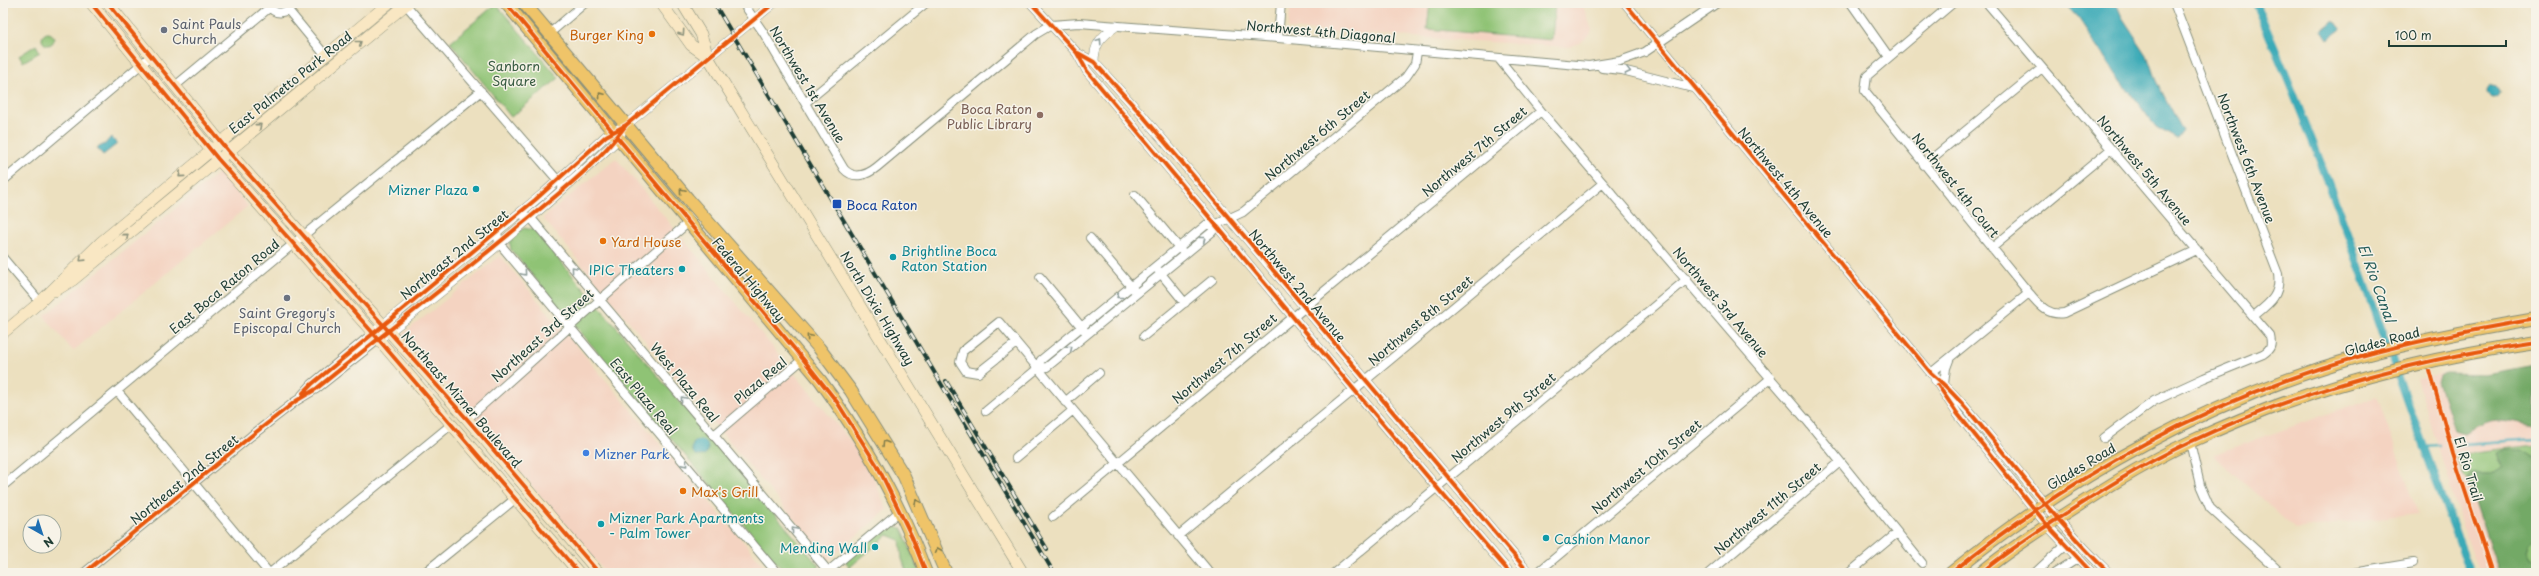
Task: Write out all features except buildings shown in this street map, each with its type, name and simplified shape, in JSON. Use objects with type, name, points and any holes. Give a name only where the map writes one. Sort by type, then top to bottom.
[{"type":"main road","name":"Northeast Mizner Boulevard","points":[[91,3],[218,159],[376,336],[579,573]]},
{"type":"main road","name":"Northeast Mizner Boulevard","points":[[108,3],[228,151],[468,419],[599,573]]},
{"type":"main road","name":"East Palmetto Park Road","points":[[3,333],[40,302],[95,247],[389,3]]},
{"type":"main road","name":"Federal Highway","points":[[506,3],[803,359],[850,421],[878,467],[900,510],[926,573]]},
{"type":"main road","name":"Federal Highway","points":[[524,3],[626,125],[826,358],[865,410],[904,476],[928,528],[946,573]]},
{"type":"main road","name":"North Dixie Highway","points":[[662,3],[690,45],[708,57]]},
{"type":"main road","name":"North Dixie Highway","points":[[682,3],[701,34],[708,57],[1023,573]]},
{"type":"main road","name":"East Palmetto Park Road","points":[[40,302],[73,280],[407,4]]},
{"type":"main road","name":"Glades Road","points":[[1951,573],[2041,507],[2126,455],[2191,421],[2286,381],[2360,356],[2421,340],[2536,319]]},
{"type":"main road","points":[[1981,573],[2058,519],[2119,479],[2190,442],[2230,424],[2294,400],[2428,361],[2536,342]]},
{"type":"main road","points":[[2514,345],[2536,349]]},
{"type":"main road","points":[[878,467],[894,478],[904,476]]},
{"type":"main road","points":[[515,499],[544,516],[550,516]]},
{"type":"main road","points":[[900,510],[928,528]]},
{"type":"main road","points":[[562,552],[578,562],[589,573]]},
{"type":"street","points":[[550,33],[585,3]]},
{"type":"street","name":"Northwest 1st Avenue","points":[[743,3],[844,169],[853,175],[867,174],[1036,34],[1051,25]]},
{"type":"street","name":"Northeast 2nd Street","points":[[84,573],[386,328],[499,243],[564,188],[615,134],[774,3]]},
{"type":"street","points":[[805,103],[926,3]]},
{"type":"street","name":"Northwest 2nd Avenue","points":[[1031,3],[1077,53],[1087,71],[1217,224],[1353,390],[1510,573]]},
{"type":"street","points":[[1278,38],[1281,3]]},
{"type":"street","name":"Northwest 4th Avenue","points":[[1625,3],[1931,373],[1957,413],[2041,507],[2058,519],[2109,573]]},
{"type":"street","points":[[1659,44],[1717,3]]},
{"type":"street","points":[[1851,3],[1888,57],[1953,3]]},
{"type":"street","name":"Northwest 5th Avenue","points":[[1987,3],[2197,250],[2255,315],[2270,336],[2272,344],[2269,350],[2263,354],[2204,378],[2154,401],[2104,438]]},
{"type":"street","name":"Northwest 6th Avenue","points":[[2174,3],[2278,274],[2278,293],[2273,300],[2255,315]]},
{"type":"street","points":[[407,4],[564,188]]},
{"type":"street","points":[[175,86],[268,5],[276,12],[290,6],[325,55]]},
{"type":"street","name":"Northwest 4th Diagonal","points":[[1051,25],[1075,22],[1278,38],[1417,52],[1589,66],[1622,70],[1696,89]]},
{"type":"street","points":[[1094,62],[1094,51],[1097,41],[1116,26]]},
{"type":"street","name":"Northwest 4th Diagonal","points":[[1589,66],[1628,59],[1659,44]]},
{"type":"street","name":"Northwest 6th Street","points":[[1037,369],[1041,360],[1178,247],[1206,225],[1217,224],[1243,212],[1406,77],[1415,64],[1417,52]]},
{"type":"street","name":"Northwest 2nd Avenue","points":[[1077,53],[1094,62],[1230,218],[1365,381],[1529,573]]},
{"type":"street","points":[[3,181],[151,56]]},
{"type":"street","name":"Northwest 4th Court","points":[[1888,57],[1867,76],[1865,91],[2029,293]]},
{"type":"street","name":"Northwest 3rd Avenue","points":[[1499,59],[1541,111],[1771,378],[1922,563]]},
{"type":"street","points":[[1924,165],[2042,68]]},
{"type":"street","name":"East Boca Raton Road","points":[[3,486],[304,235],[481,91]]},
{"type":"street","name":"Northwest 7th Street","points":[[1053,517],[1541,111]]},
{"type":"street","name":"Northeast 2nd Street","points":[[386,328],[558,181],[606,136],[615,134]]},
{"type":"street","points":[[1992,248],[2112,149]]},
{"type":"street","name":"Northwest 8th Street","points":[[1178,536],[1603,183]]},
{"type":"street","points":[[1135,195],[1185,254]]},
{"type":"street","points":[[519,214],[530,217]]},
{"type":"street","name":"West Plaza Real","points":[[530,217],[714,435],[827,572]]},
{"type":"street","name":"Northeast 3rd Street","points":[[468,419],[599,299],[688,223]]},
{"type":"street","points":[[986,411],[1037,369],[1047,367],[1212,232],[1217,224]]},
{"type":"street","name":"East Plaza Real","points":[[497,232],[499,243],[777,573]]},
{"type":"street","points":[[1090,238],[1137,293]]},
{"type":"street","points":[[1931,373],[1949,360],[2029,293],[2047,312],[2055,314],[2064,313],[2197,250]]},
{"type":"street","points":[[3,258],[40,302]]},
{"type":"street","points":[[1154,266],[1185,303]]},
{"type":"street","points":[[1040,277],[1087,334]]},
{"type":"street","name":"Northwest 9th Street","points":[[1334,573],[1687,279]]},
{"type":"street","points":[[1144,336],[1212,280]]},
{"type":"street","points":[[1016,343],[978,373],[966,371],[960,362],[963,351],[998,322],[1016,343],[1116,464],[1210,573]]},
{"type":"street","name":"Plaza Real","points":[[714,435],[803,359]]},
{"type":"street","points":[[1944,384],[1946,368],[1949,360]]},
{"type":"street","points":[[1065,402],[1099,373]]},
{"type":"street","name":"Northwest 4th Avenue","points":[[1931,373],[1944,384],[2041,507],[2048,526],[2064,546],[2092,573]]},
{"type":"street","name":"Northwest 10th Street","points":[[1536,573],[1771,378]]},
{"type":"street","points":[[117,391],[269,573],[452,424]]},
{"type":"street","points":[[1016,458],[1072,411]]},
{"type":"street","points":[[2190,442],[2200,484],[2210,508],[2280,573]]},
{"type":"street","name":"Northwest 11th Street","points":[[1709,573],[1840,462]]},
{"type":"street","points":[[424,573],[515,499]]},
{"type":"street","points":[[827,572],[900,510]]},
{"type":"street","points":[[1849,573],[1897,533]]},
{"type":"street","points":[[2035,573],[2064,546]]},
{"type":"street","points":[[2055,573],[2077,559]]},
{"type":"street","points":[[2353,573],[2413,563]]},
{"type":"shaded area","points":[[1291,3],[1582,3],[1592,30],[1590,35],[1581,42],[1569,47],[1288,29]]},
{"type":"shaded area","points":[[616,158],[866,460],[887,510],[828,560],[543,218]]},
{"type":"shaded area","points":[[220,172],[248,206],[73,351],[44,316]]},
{"type":"shaded area","name":"Mizner Park","points":[[500,256],[770,573],[606,573],[403,334]]},
{"type":"shaded area","points":[[2536,365],[2536,573],[2480,573],[2461,523],[2417,378],[2445,373],[2485,374]]},
{"type":"shaded area","points":[[2377,396],[2418,513],[2295,529],[2213,455]]},
{"type":"green space","points":[[1430,3],[1555,3],[1552,40],[1427,29]]},
{"type":"green space","name":"Sanborn Square","points":[[496,4],[559,78],[511,117],[450,42]]},
{"type":"green space","points":[[48,33],[52,35],[54,39],[52,43],[48,45],[44,43],[42,39],[44,35]]},
{"type":"green space","points":[[36,45],[40,52],[23,62],[19,56]]},
{"type":"green space","name":"Mizner Park","points":[[524,228],[534,230],[819,566],[818,573],[785,573],[511,250],[509,239]]},
{"type":"green space","points":[[2536,365],[2536,426],[2500,420],[2484,423],[2465,433],[2454,430],[2438,382],[2440,376],[2445,373],[2485,374]]},
{"type":"green space","points":[[2536,445],[2536,458],[2522,450],[2498,460],[2502,467],[2497,471],[2486,474],[2472,474],[2468,481],[2463,474],[2456,454]]},
{"type":"green space","points":[[2504,450],[2522,450],[2536,458],[2536,537],[2529,543],[2527,550],[2531,558],[2536,559],[2536,573],[2499,573],[2468,481],[2472,474],[2486,474],[2497,471],[2502,467],[2497,453]]},
{"type":"green space","points":[[895,527],[902,528],[920,573],[907,573],[902,559],[900,540],[888,535],[850,567],[845,561],[882,531]]},
{"type":"green space","points":[[2536,537],[2536,559],[2531,558],[2527,550],[2529,543]]},
{"type":"green space","points":[[850,567],[855,573],[847,573],[845,571]]},
{"type":"water","points":[[2064,3],[2116,3],[2122,17],[2147,55],[2156,81],[2183,131],[2177,139],[2156,127],[2117,76],[2079,19]]},
{"type":"water","points":[[2334,20],[2341,29],[2327,40],[2321,31]]},
{"type":"water","points":[[2493,86],[2497,88],[2499,92],[2497,96],[2493,98],[2489,96],[2487,92],[2489,88]]},
{"type":"water","points":[[111,137],[117,144],[103,155],[97,148],[105,144]]},
{"type":"water","points":[[700,440],[707,445],[708,448],[703,455],[700,456],[693,451],[692,448],[697,441]]},
{"type":"waterway","name":"El Rio Canal","points":[[2255,3],[2285,73],[2340,215],[2471,573]]},
{"type":"waterway","points":[[2462,444],[2536,439]]},
{"type":"waterway","points":[[2423,447],[2439,446]]},
{"type":"railway","points":[[714,3],[1054,573]]},
{"type":"railway","points":[[946,381],[1047,549]]},
{"type":"cycle path","points":[[91,3],[218,159],[373,333],[579,573]]},
{"type":"cycle path","points":[[108,3],[228,151],[467,419],[599,573]]},
{"type":"cycle path","points":[[506,3],[613,132]]},
{"type":"cycle path","points":[[303,393],[535,200],[606,136],[626,125],[774,3]]},
{"type":"cycle path","points":[[1031,3],[1077,53],[1087,71],[1350,386],[1510,573]]},
{"type":"cycle path","points":[[1625,3],[1931,373],[1966,408],[2037,495],[2109,573]]},
{"type":"cycle path","points":[[1078,53],[1094,62],[1142,115],[1529,573]]},
{"type":"cycle path","points":[[84,573],[251,436],[296,401],[316,389],[548,203],[590,166],[626,125]]},
{"type":"cycle path","points":[[617,137],[803,359],[837,402],[878,467],[912,537],[926,573]]},
{"type":"cycle path","points":[[1951,573],[1997,537],[2094,472],[2197,417],[2306,373],[2361,356],[2448,335],[2536,319]]},
{"type":"cycle path","points":[[1981,573],[2022,542],[2153,460],[2231,424],[2273,407],[2359,379],[2447,358],[2536,342]]},
{"type":"cycle path","name":"El Rio Trail","points":[[2430,371],[2453,454],[2492,573]]},
{"type":"cycle path","points":[[1938,385],[1957,413],[2048,526],[2092,573]]},
{"type":"place","name":"Saint Pauls Church","points":[[164,30]]},
{"type":"place","name":"Burger King","points":[[652,34]]},
{"type":"place","name":"Boca Raton Public Library","points":[[1040,115]]},
{"type":"place","name":"Mizner Plaza","points":[[476,189]]},
{"type":"place","name":"Boca Raton","points":[[837,204]]},
{"type":"place","name":"Yard House","points":[[603,241]]},
{"type":"place","name":"Brightline Boca Raton Station","points":[[893,257]]},
{"type":"place","name":"IPIC Theaters","points":[[682,269]]},
{"type":"place","name":"Saint Gregory's Episcopal Church","points":[[287,298]]},
{"type":"place","name":"Mizner Park","points":[[586,453]]},
{"type":"place","name":"Max's Grill","points":[[683,491]]},
{"type":"place","name":"Mizner Park Apartments - Palm Tower","points":[[601,524]]},
{"type":"place","name":"Cashion Manor","points":[[1546,538]]},
{"type":"place","name":"Mending Wall","points":[[875,547]]}]
